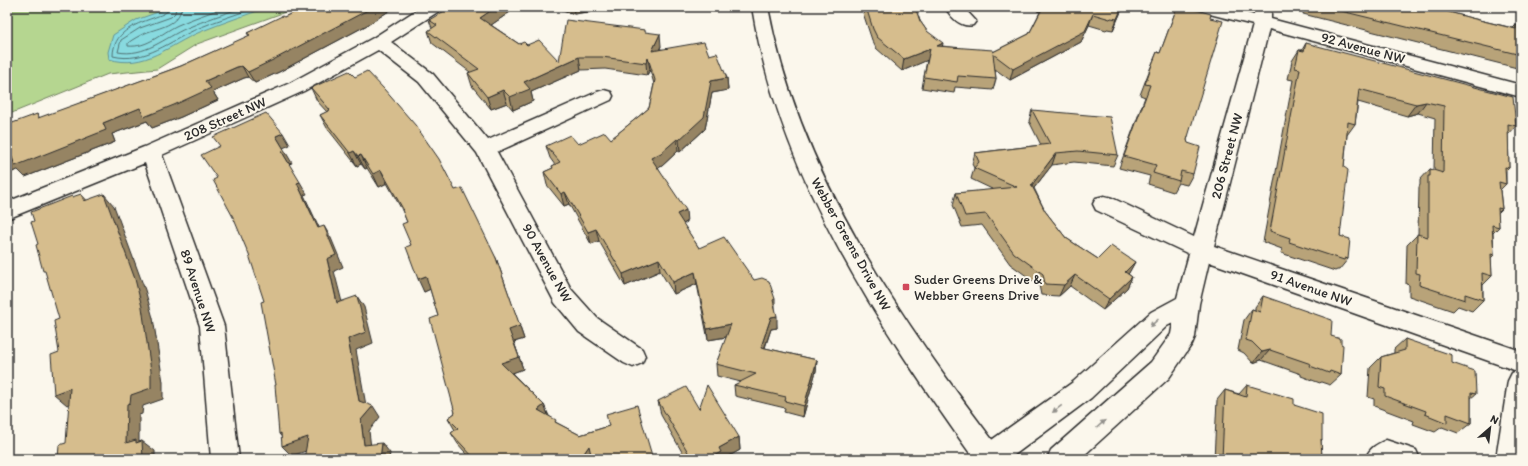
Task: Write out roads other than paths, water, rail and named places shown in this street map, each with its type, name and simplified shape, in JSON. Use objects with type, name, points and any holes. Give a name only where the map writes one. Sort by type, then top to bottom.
[{"type":"street","name":"208 Street NW","points":[[7,211],[151,152],[297,87],[379,42],[433,7]]},
{"type":"street","name":"Webber Greens Drive NW","points":[[760,7],[770,59],[787,111],[801,147],[834,218],[858,262],[913,351],[989,459]]},
{"type":"street","points":[[953,7],[967,21]]},
{"type":"street","name":"92 Avenue NW","points":[[1204,7],[1263,14],[1521,91]]},
{"type":"street","name":"206 Street NW","points":[[1061,459],[1160,370],[1183,337],[1188,304],[1203,251],[1263,14]]},
{"type":"street","name":"90 Avenue NW","points":[[379,42],[426,78],[486,149],[562,296],[588,325],[633,356]]},
{"type":"street","points":[[486,149],[604,96]]},
{"type":"street","name":"89 Avenue NW","points":[[151,152],[212,326],[225,459]]},
{"type":"street","name":"91 Avenue NW","points":[[1104,204],[1203,251],[1521,362]]},
{"type":"street","points":[[989,459],[1082,390],[1158,319],[1188,304]]},
{"type":"street","points":[[1510,459],[1521,381]]},
{"type":"street","points":[[1379,459],[1386,453],[1406,459]]},
{"type":"water","points":[[172,7],[269,7],[200,32],[145,59],[122,62],[109,59],[108,52],[113,35],[136,20]]},
{"type":"place","name":"Suder Greens Drive & Webber Greens Drive","points":[[906,287]]}]
